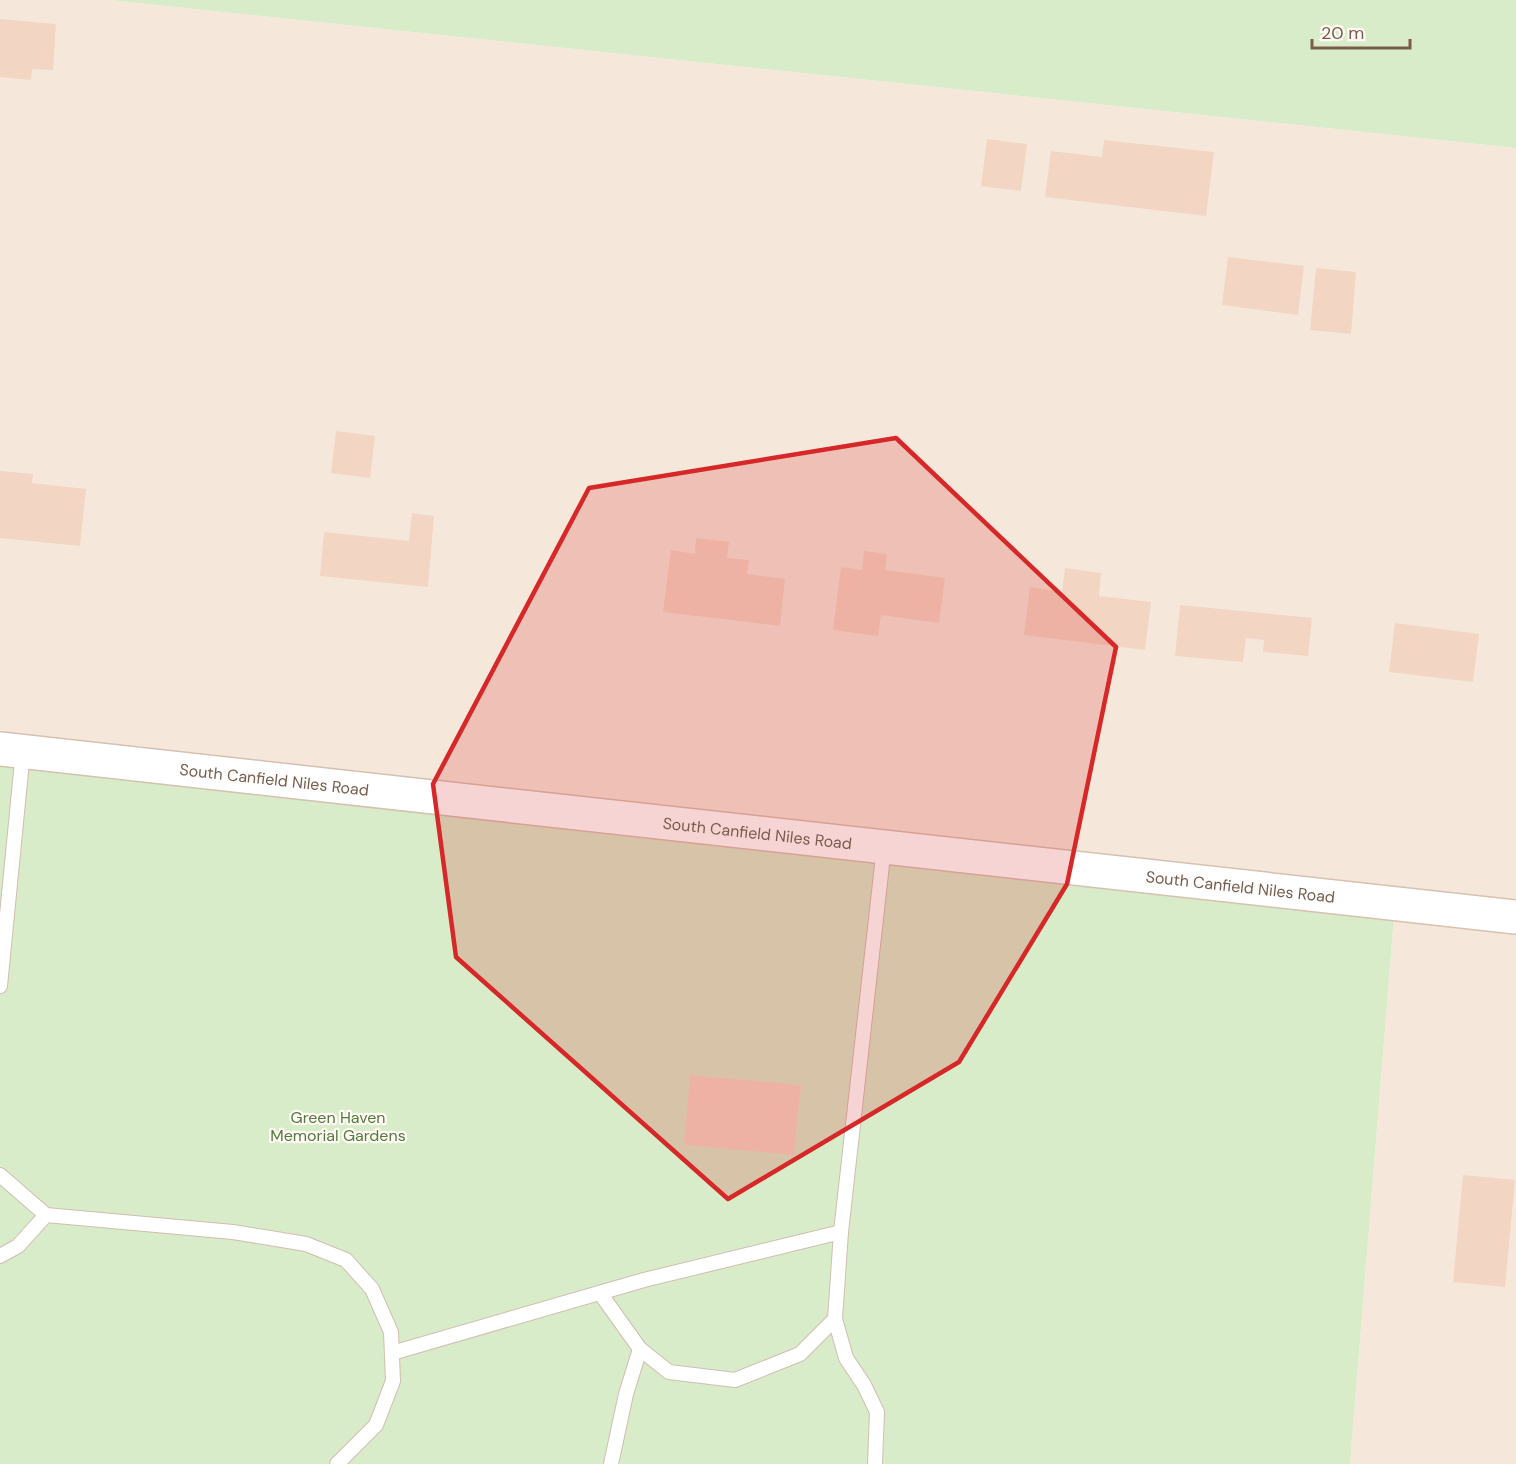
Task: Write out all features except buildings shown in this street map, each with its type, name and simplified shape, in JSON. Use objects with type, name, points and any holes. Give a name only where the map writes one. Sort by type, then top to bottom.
[{"type":"main road","name":"South Canfield Niles Road","points":[[12,750],[1516,917]]},
{"type":"lane","points":[[0,986],[12,750]]},
{"type":"lane","points":[[875,1464],[877,1413],[864,1385],[846,1358],[835,1319],[841,1232],[884,847]]},
{"type":"lane","points":[[0,1175],[46,1215],[233,1232],[306,1244],[346,1260],[372,1289],[390,1332],[393,1381],[376,1425],[337,1464]]},
{"type":"lane","points":[[0,1256],[18,1246],[46,1215]]},
{"type":"lane","points":[[392,1353],[644,1280],[841,1232]]},
{"type":"lane","points":[[600,1293],[640,1349],[669,1372],[735,1380],[800,1354],[835,1319]]},
{"type":"lane","points":[[611,1464],[626,1394],[640,1349]]},
{"type":"highlighted area","points":[[896,438],[1116,647],[1067,884],[959,1062],[728,1199],[456,957],[433,784],[589,488]]},
{"type":"shaded area","points":[[0,0],[109,0],[1516,148],[1516,1464],[1350,1464],[1395,904],[0,749]]},
{"type":"green space","points":[[109,0],[1516,0],[1516,148]]},
{"type":"green space","name":"Green Haven Memorial Gardens","points":[[0,749],[1395,904],[1350,1464],[0,1464]]}]
